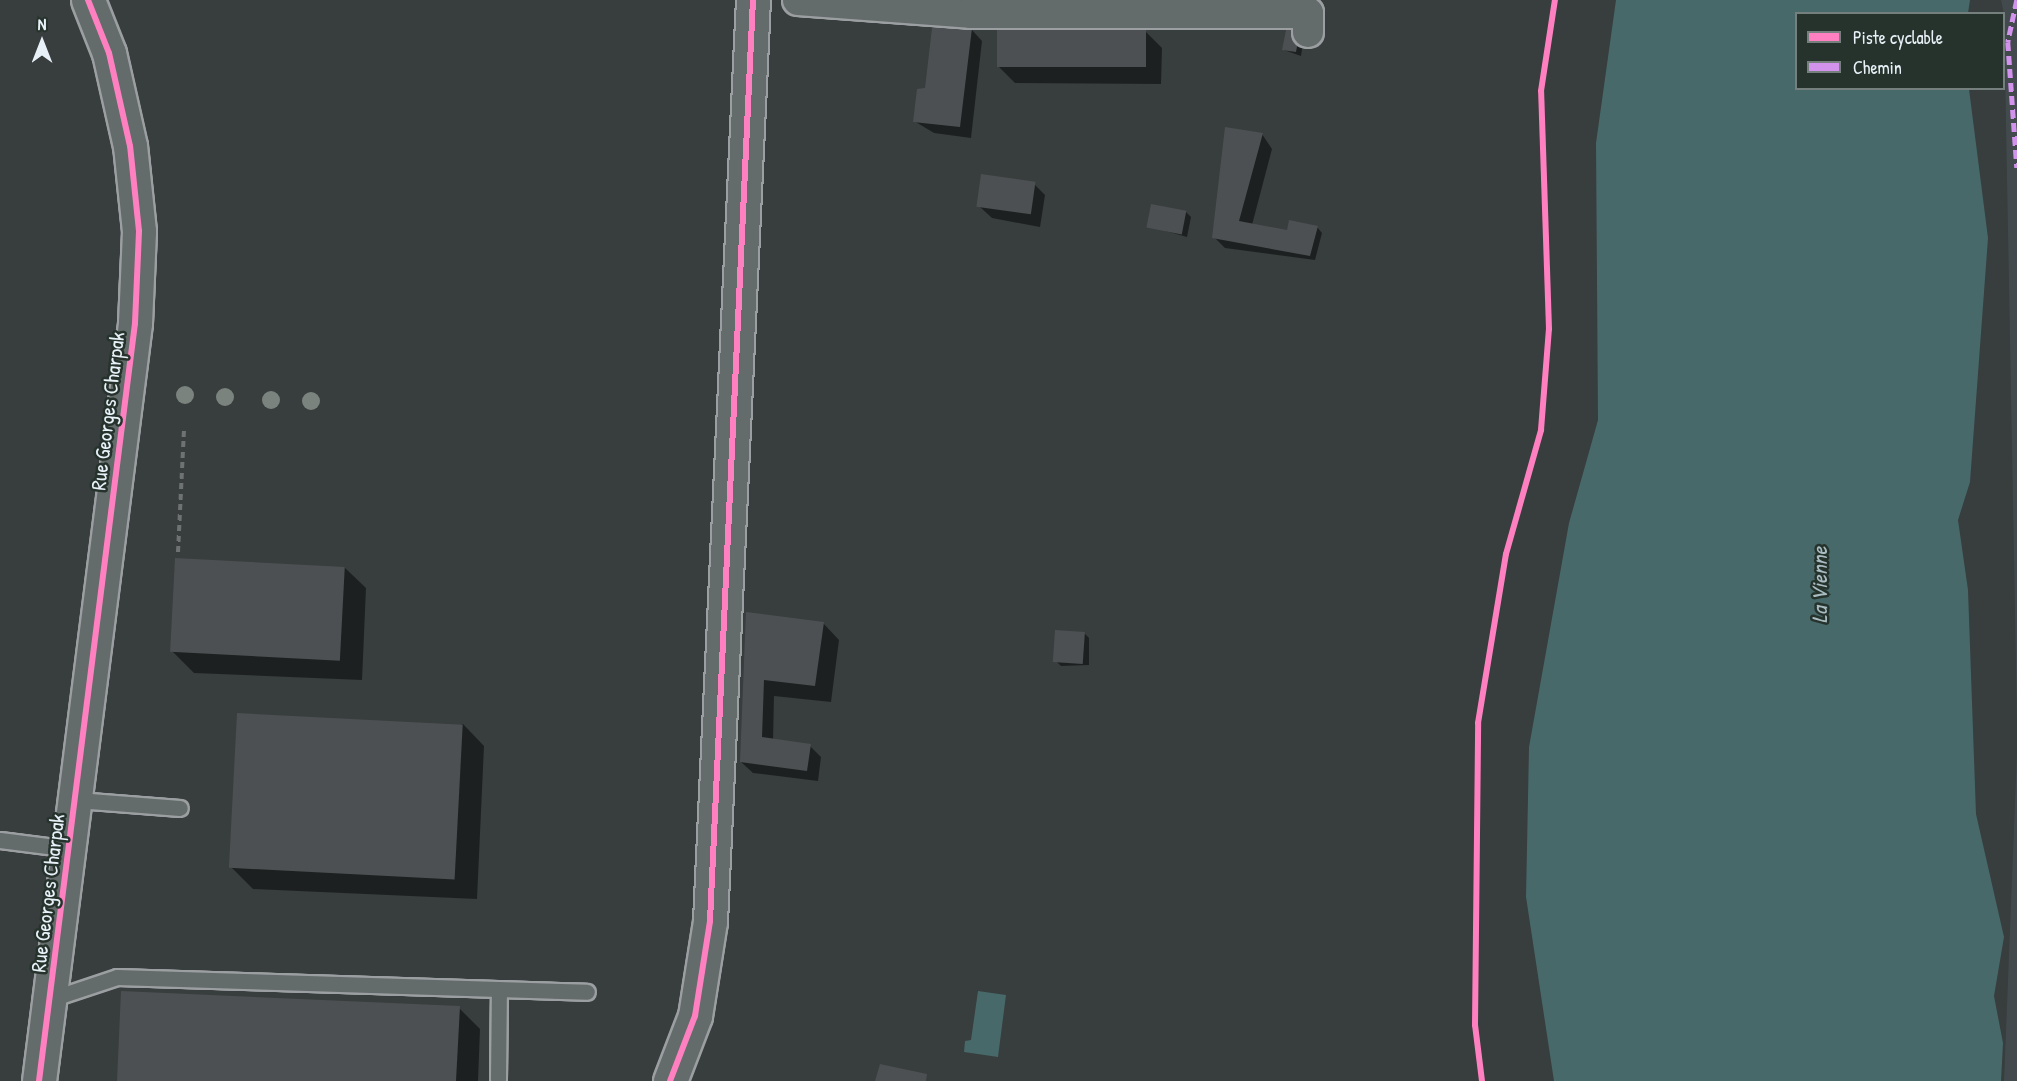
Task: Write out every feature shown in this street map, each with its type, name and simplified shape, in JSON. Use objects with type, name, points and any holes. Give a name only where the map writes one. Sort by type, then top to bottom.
[{"type":"street","name":"Rue Georges Charpak","points":[[39,1081],[135,323],[139,231],[130,146],[109,53],[88,0]]},
{"type":"street","points":[[670,1081],[695,1016],[710,921],[753,0]]},
{"type":"street","points":[[798,0],[970,13],[1308,13],[1308,32]]},
{"type":"lane","points":[[76,800],[180,808]]},
{"type":"lane","points":[[0,840],[70,849]]},
{"type":"lane","points":[[51,999],[117,977],[587,992]]},
{"type":"lane","points":[[498,1079],[499,990]]},
{"type":"path","points":[[178,552],[184,429]]},
{"type":"shaded area","points":[[2001,0],[2017,0],[2017,723],[2005,12]]},
{"type":"shaded area","points":[[2017,752],[2017,1081],[2004,1081]]},
{"type":"water","name":"La Vienne","points":[[1616,0],[1970,0],[1968,12],[1795,12],[1795,90],[1969,90],[1988,238],[1970,482],[1958,520],[1968,590],[1976,814],[2004,937],[1994,996],[2003,1043],[2001,1081],[1554,1081],[1526,897],[1529,747],[1569,523],[1598,420],[1596,143]]},
{"type":"water","points":[[978,991],[1006,995],[998,1057],[964,1052],[965,1041],[971,1040]]},
{"type":"building","points":[[932,28],[972,28],[960,127],[913,122],[917,89],[925,88]]},
{"type":"building","points":[[997,29],[1146,29],[1146,67],[997,67]]},
{"type":"building","points":[[1286,30],[1300,30],[1296,52],[1282,50]]},
{"type":"building","points":[[1225,127],[1263,133],[1239,221],[1287,230],[1289,220],[1318,226],[1310,256],[1212,238]]},
{"type":"building","points":[[981,174],[1035,182],[1031,214],[976,207]]},
{"type":"building","points":[[1151,204],[1186,211],[1182,234],[1146,228]]},
{"type":"building","points":[[175,558],[345,567],[340,661],[170,652]]},
{"type":"building","points":[[746,612],[824,622],[815,686],[764,680],[762,737],[811,744],[807,771],[740,762]]},
{"type":"building","points":[[1055,630],[1085,632],[1083,664],[1053,662]]},
{"type":"building","points":[[237,713],[463,725],[455,880],[229,868]]},
{"type":"building","points":[[121,991],[460,1006],[456,1081],[117,1081]]},
{"type":"building","points":[[880,1064],[927,1074],[926,1081],[875,1081]]},
{"type":"marked path","points":[[2017,0],[2008,42],[2017,168]]},
{"type":"cycle path","points":[[39,1081],[135,323],[139,231],[130,146],[109,53],[88,0]]},
{"type":"cycle path","points":[[670,1081],[695,1016],[710,921],[753,0]]},
{"type":"cycle path","points":[[1482,1081],[1475,1025],[1478,723],[1506,554],[1541,430],[1549,329],[1541,91],[1555,0]]}]
